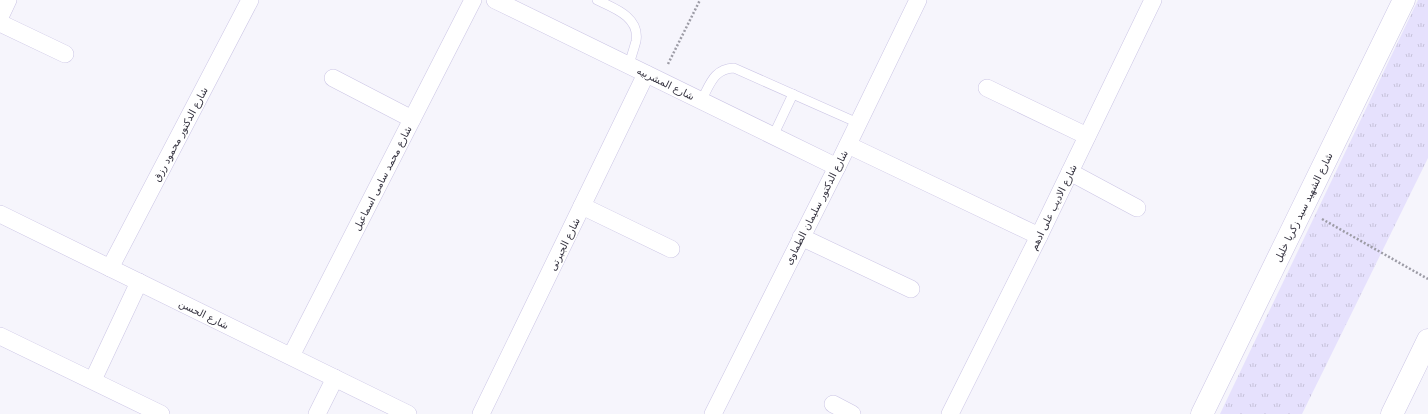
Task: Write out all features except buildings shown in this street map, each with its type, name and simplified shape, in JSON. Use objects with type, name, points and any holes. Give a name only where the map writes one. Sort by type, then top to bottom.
[{"type":"street","points":[[0,17],[8,0]]},
{"type":"street","name":"شارع الدكتور محمود رزق","points":[[110,268],[250,0]]},
{"type":"street","name":"شارع محمد سامى اسماعيل","points":[[291,356],[473,0]]},
{"type":"street","name":"شارع المشربيه","points":[[495,0],[837,167]]},
{"type":"street","name":"شارع الدكتور سليمان الطماوى","points":[[713,414],[848,145],[918,0]]},
{"type":"street","name":"شارع الاديب على ادهم","points":[[950,414],[1039,236],[1153,0]]},
{"type":"street","name":"شارع الشهيد سيد زكريا خليل","points":[[1202,414],[1404,0]]},
{"type":"street","points":[[0,23],[65,54]]},
{"type":"street","name":"شارع الجبرتى","points":[[481,414],[582,206],[653,77]]},
{"type":"street","points":[[333,78],[412,119]]},
{"type":"street","points":[[987,88],[1088,136]]},
{"type":"street","points":[[848,145],[1039,236]]},
{"type":"street","points":[[1070,172],[1137,208]]},
{"type":"street","points":[[582,206],[672,249]]},
{"type":"street","name":"شارع الحسن","points":[[0,214],[408,414]]},
{"type":"street","points":[[801,237],[912,288]]},
{"type":"street","points":[[93,380],[139,282]]},
{"type":"street","points":[[0,336],[161,414]]},
{"type":"street","points":[[1392,414],[1428,340]]},
{"type":"street","points":[[317,414],[335,378]]},
{"type":"street","points":[[833,404],[852,414]]},
{"type":"lane","points":[[597,0],[628,16],[633,23],[636,31],[636,40],[629,65]]},
{"type":"lane","points":[[701,101],[718,72],[725,68],[734,68],[858,123]]},
{"type":"lane","points":[[773,136],[793,94]]},
{"type":"path","points":[[653,77],[700,0]]},
{"type":"path","points":[[1302,208],[1428,279]]},
{"type":"green space","points":[[1418,0],[1428,0],[1428,158],[1302,414],[1220,414]]}]
